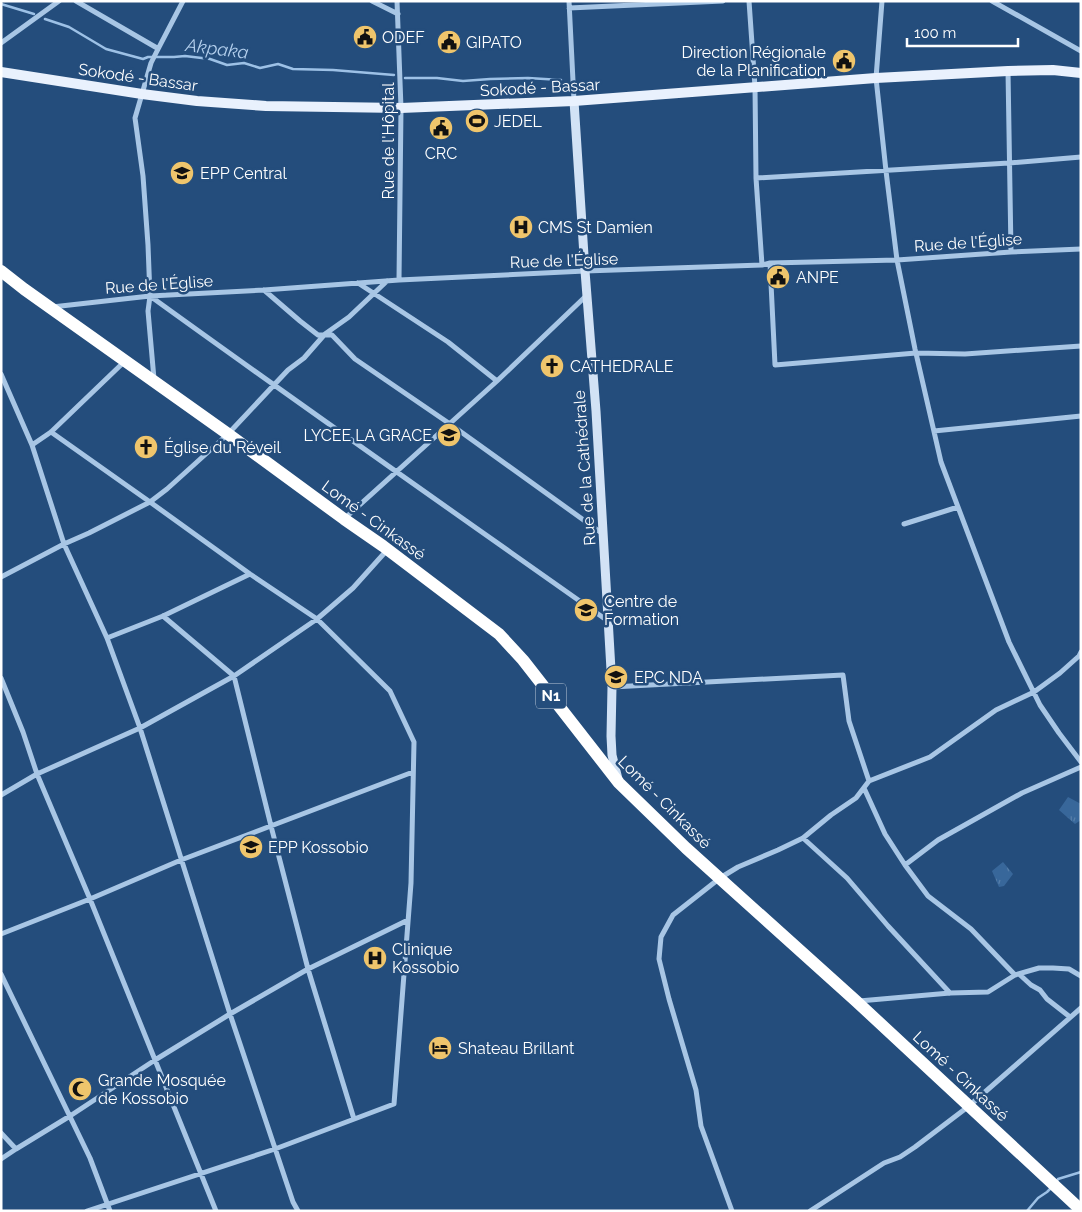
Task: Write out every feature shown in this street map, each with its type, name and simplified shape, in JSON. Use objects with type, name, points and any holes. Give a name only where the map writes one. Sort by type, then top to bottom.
[{"type":"highway","name":"Lomé - Cinkassé","points":[[1,271],[388,549],[499,634],[524,660],[592,750],[620,783],[720,878],[856,1001],[1081,1210]]},
{"type":"main road","name":"Sokodé - Bassar","points":[[1,72],[197,101],[266,106],[401,108],[574,101],[876,78],[1008,71],[1053,70],[1081,73]]},
{"type":"street","points":[[1,42],[59,1]]},
{"type":"street","points":[[76,1],[156,50]]},
{"type":"street","points":[[154,382],[148,311],[150,296],[148,245],[143,176],[135,118],[156,50],[184,1]]},
{"type":"street","points":[[372,1],[398,14]]},
{"type":"street","name":"Rue de l'Hôpital","points":[[397,1],[401,108],[399,280]]},
{"type":"street","name":"Rue de la Cathédrale","points":[[569,1],[584,271],[596,411],[612,687],[612,755],[620,783]]},
{"type":"street","points":[[569,8],[723,1]]},
{"type":"street","points":[[749,1],[755,87],[756,178],[762,265]]},
{"type":"street","points":[[882,1],[876,78],[897,260],[941,462],[1008,642],[1040,705],[1059,734],[1081,762]]},
{"type":"street","points":[[992,1],[1081,51]]},
{"type":"street","points":[[1008,71],[1011,252]]},
{"type":"street","points":[[756,178],[1081,157]]},
{"type":"street","name":"Rue de l'Église","points":[[49,307],[150,296],[264,290],[387,280],[762,265],[770,263],[897,260],[1081,249]]},
{"type":"street","points":[[770,263],[775,365],[916,353],[965,354],[1081,346]]},
{"type":"street","points":[[1,577],[150,502],[167,489],[228,434],[273,385],[304,358],[325,334],[349,317],[387,280]]},
{"type":"street","points":[[358,283],[448,342],[497,381]]},
{"type":"street","points":[[264,290],[300,322],[318,335],[332,336],[355,359],[450,424],[603,534]]},
{"type":"street","points":[[150,296],[608,622]]},
{"type":"street","points":[[344,519],[497,381],[587,296]]},
{"type":"street","points":[[32,445],[51,432],[126,361]]},
{"type":"street","points":[[2,379],[32,445],[64,544],[106,638],[140,728],[230,1014],[293,1202],[298,1211]]},
{"type":"street","points":[[934,431],[1081,416]]},
{"type":"street","points":[[51,432],[250,574],[317,619],[390,691],[414,742],[411,883],[394,1104],[275,1148],[87,1211]]},
{"type":"street","points":[[904,524],[958,507]]},
{"type":"street","points":[[1,795],[37,774],[140,728],[234,676],[317,619],[353,588],[388,549]]},
{"type":"street","points":[[106,638],[163,616],[250,574]]},
{"type":"street","points":[[163,616],[234,676],[308,969],[354,1119]]},
{"type":"street","points":[[732,1211],[701,1126],[696,1090],[659,959],[661,937],[673,915],[720,878],[738,867],[803,838],[856,798],[869,781],[930,757],[996,710],[1034,692],[1060,673],[1081,652]]},
{"type":"street","points":[[612,687],[843,675],[849,721],[869,781]]},
{"type":"street","points":[[1,678],[23,732],[37,774],[90,898],[215,1210]]},
{"type":"street","points":[[906,865],[938,840],[1022,793],[1081,767]]},
{"type":"street","points":[[1,934],[181,860],[413,772]]},
{"type":"street","points":[[864,788],[885,834],[928,896],[971,929],[1017,975],[1040,990],[1047,999],[1070,1017]]},
{"type":"street","points":[[803,838],[847,878],[950,993]]},
{"type":"street","points":[[1,1159],[230,1014],[308,969],[408,920]]},
{"type":"street","points":[[856,1001],[950,993],[988,992],[1017,975],[1038,968],[1068,969],[1081,976]]},
{"type":"street","points":[[1,974],[90,1158],[110,1211]]},
{"type":"street","points":[[810,1211],[884,1163],[900,1157],[969,1106],[1081,1008]]},
{"type":"street","points":[[1,1133],[16,1148]]},
{"type":"green space","points":[[1068,797],[1081,804],[1081,820],[1075,824],[1059,810]]},
{"type":"green space","points":[[1003,862],[1013,874],[1004,886],[999,887],[992,871]]},
{"type":"waterway","name":"Akpaka","points":[[1,4],[34,14]]},
{"type":"waterway","name":"Akpaka","points":[[45,19],[69,27],[106,49],[143,59],[148,57],[185,56],[210,59],[227,65],[244,63],[260,68],[278,64],[293,69],[394,75]]},
{"type":"waterway","name":"Akpaka","points":[[405,78],[437,78],[463,81],[528,78],[561,80]]},
{"type":"waterway","points":[[1057,1181],[1058,1179],[1081,1172]]},
{"type":"waterway","points":[[1027,1211],[1038,1198],[1052,1187]]},
{"type":"place","name":"ODEF","points":[[365,37]]},
{"type":"place","name":"GIPATO","points":[[449,42]]},
{"type":"place","name":"Direction Régionale de la Planification","points":[[844,61]]},
{"type":"place","name":"JEDEL","points":[[477,121]]},
{"type":"place","name":"CRC","points":[[441,128]]},
{"type":"place","name":"EPP Central","points":[[182,173]]},
{"type":"place","name":"CMS St Damien","points":[[521,227]]},
{"type":"place","name":"ANPE","points":[[778,277]]},
{"type":"place","name":"CATHEDRALE","points":[[552,366]]},
{"type":"place","name":"LYCEE LA GRACE","points":[[449,435]]},
{"type":"place","name":"Église du Réveil","points":[[146,447]]},
{"type":"place","name":"Centre de Formation","points":[[586,610]]},
{"type":"place","name":"EPC NDA","points":[[616,677]]},
{"type":"place","name":"EPP Kossobio","points":[[251,847]]},
{"type":"place","name":"Clinique Kossobio","points":[[375,958]]},
{"type":"place","name":"Shateau Brillant","points":[[440,1048]]},
{"type":"place","name":"Grande Mosquée de Kossobio","points":[[80,1089]]}]
